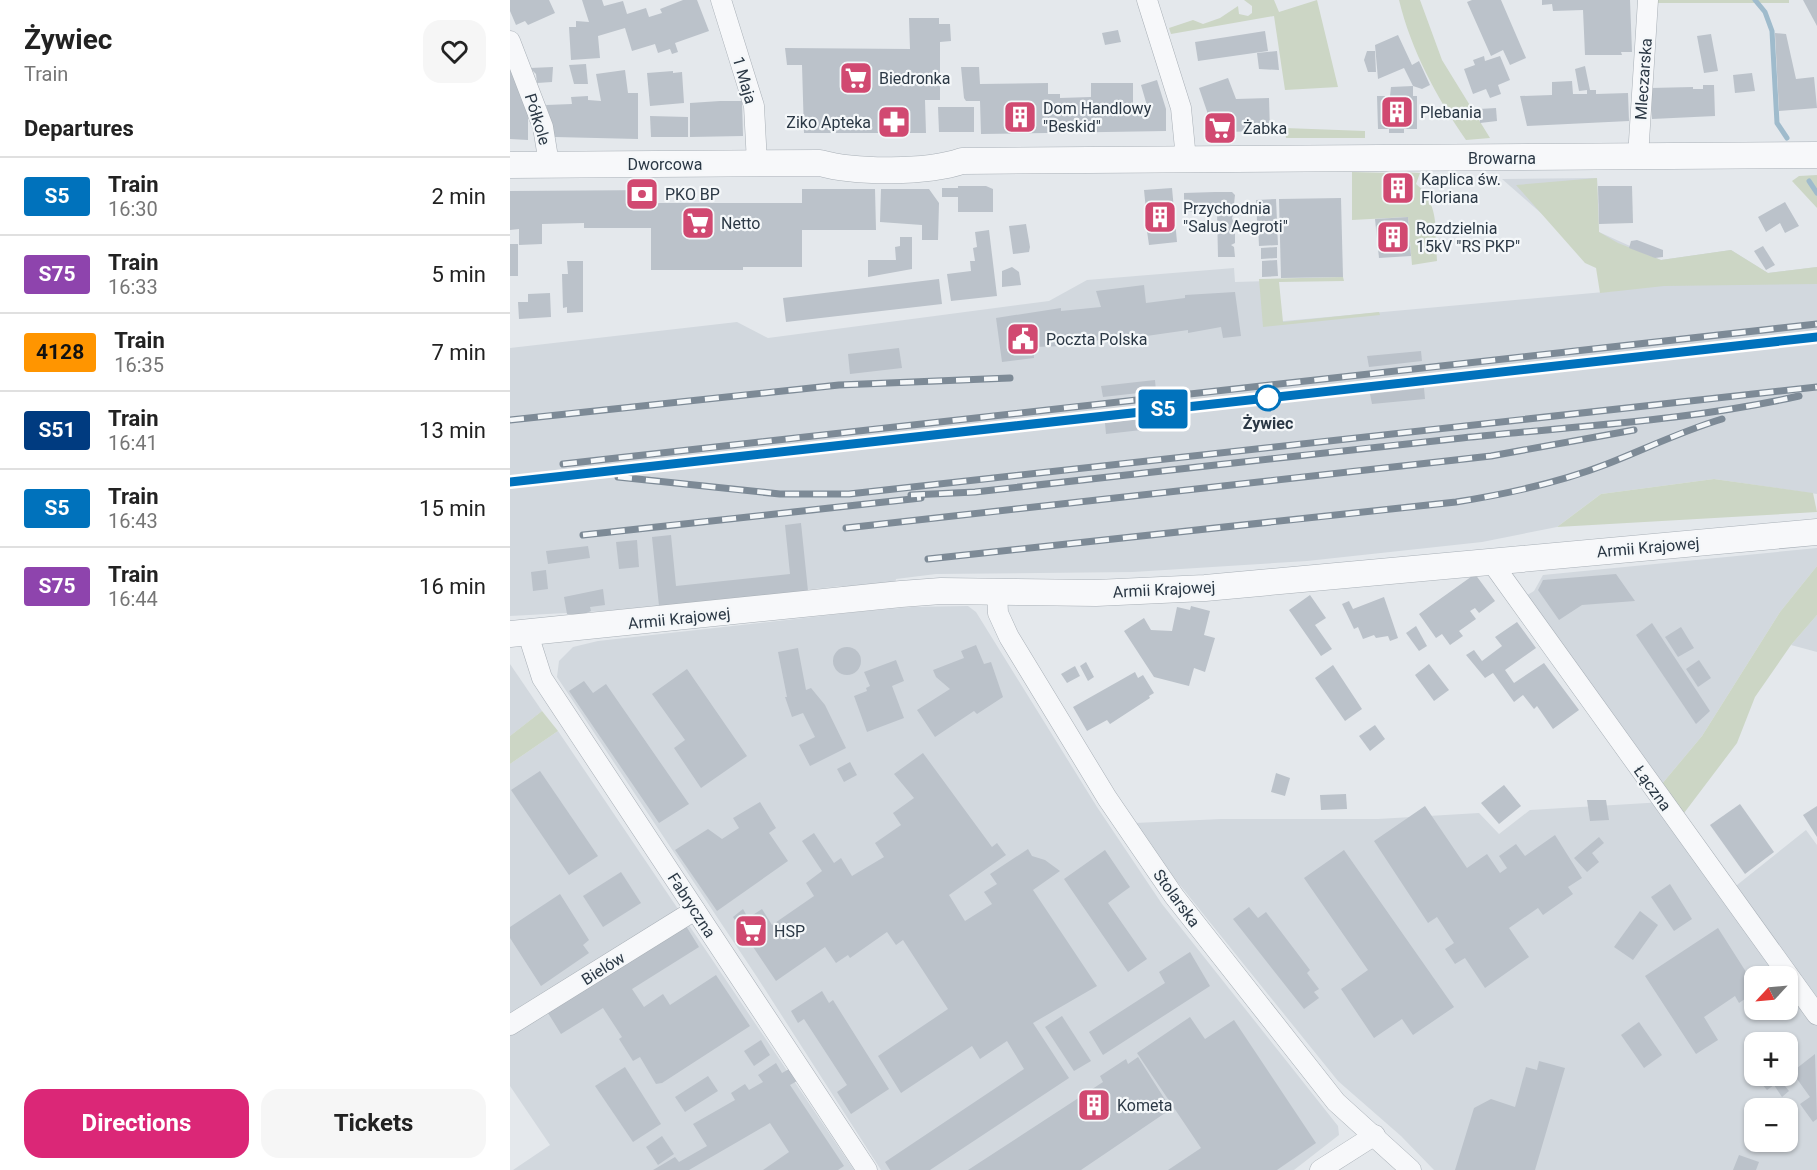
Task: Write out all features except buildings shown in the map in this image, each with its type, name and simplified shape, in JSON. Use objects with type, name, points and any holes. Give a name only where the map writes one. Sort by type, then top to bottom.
[{"type":"street","name":"1 Maja","points":[[722,0],[754,106],[758,163]]},
{"type":"street","points":[[1147,0],[1181,108],[1186,159]]},
{"type":"street","name":"Mleczarska","points":[[1638,157],[1648,0]]},
{"type":"street","name":"Półkole","points":[[510,41],[543,127],[549,164]]},
{"type":"street","name":"Browarna","points":[[1186,159],[1817,155]]},
{"type":"street","name":"Dworcowa","points":[[510,165],[820,163],[842,169],[943,168],[962,162],[1186,159]]},
{"type":"street","name":"Armii Krajowej","points":[[519,634],[901,594],[997,591],[1089,593],[1205,588],[1490,560],[1817,532]]},
{"type":"street","name":"Łączna","points":[[1490,560],[1817,1015]]},
{"type":"street","name":"Stolarska","points":[[997,591],[998,613],[1009,637],[1107,798],[1174,896],[1336,1102],[1411,1170]]},
{"type":"street","name":"Fabryczna","points":[[519,634],[542,678],[867,1170]]},
{"type":"street","name":"Bielów","points":[[510,1025],[695,910]]},
{"type":"street","points":[[1320,1170],[1375,1135]]},
{"type":"shaded area","points":[[1597,178],[1599,232],[1661,260],[1731,250],[1768,273],[1817,267],[1817,494],[1714,479],[1601,494],[1557,527],[1482,542],[1307,561],[1133,572],[936,574],[896,579],[895,584],[843,588],[842,586],[622,610],[510,616],[510,348],[737,322],[768,338],[1049,301],[1087,280],[1234,268],[1235,282],[1269,281],[1273,322],[1615,291],[1638,276],[1565,234],[1502,179]]},
{"type":"shaded area","points":[[1817,548],[1817,566],[1780,612],[1702,736],[1656,791],[1517,601],[1534,591],[1543,575]]},
{"type":"shaded area","points":[[968,606],[976,612],[1097,807],[1162,904],[1338,1126],[1339,1135],[1294,1170],[881,1170],[757,977],[557,677],[559,661],[573,647],[598,641],[857,612],[912,607]]},
{"type":"shaded area","points":[[1817,615],[1817,652],[1791,645]]},
{"type":"shaded area","points":[[510,664],[542,711],[510,736]]},
{"type":"shaded area","points":[[558,731],[854,1170],[513,1170],[550,1145],[510,1086],[510,764]]},
{"type":"shaded area","points":[[1664,802],[1732,889],[1806,830],[1817,845],[1817,1170],[1434,1170],[1401,1136],[1338,1081],[1171,874],[1135,823],[1221,819],[1378,819],[1479,813],[1499,834],[1530,810]]},
{"type":"green space","points":[[1244,0],[1274,0],[1279,12],[1317,0],[1338,87],[1285,90],[1274,16],[1171,34],[1169,28],[1193,20],[1203,24],[1220,18],[1238,6],[1239,14],[1248,16],[1252,13],[1252,6]]},
{"type":"green space","points":[[1399,0],[1420,0],[1442,60],[1490,138],[1466,140],[1455,124],[1418,55]]},
{"type":"green space","points":[[1648,0],[1789,0],[1789,3],[1649,3]]},
{"type":"green space","points":[[1285,128],[1365,131],[1365,138],[1286,138]]},
{"type":"green space","points":[[1352,172],[1391,173],[1393,195],[1404,194],[1403,172],[1420,173],[1416,184],[1424,192],[1433,209],[1437,261],[1412,265],[1408,217],[1352,220]]},
{"type":"green space","points":[[1817,175],[1817,208],[1792,181],[1799,176]]},
{"type":"green space","points":[[1597,178],[1599,232],[1618,243],[1661,260],[1731,250],[1768,273],[1817,267],[1817,284],[1664,286],[1600,293],[1596,268],[1585,263],[1516,185]]},
{"type":"green space","points":[[1343,277],[1344,281],[1279,282],[1283,322],[1379,312],[1380,315],[1263,327],[1259,279]]},
{"type":"green space","points":[[1714,479],[1813,493],[1817,512],[1557,527],[1601,494]]},
{"type":"green space","points":[[1817,566],[1817,615],[1791,645],[1755,697],[1737,743],[1678,821],[1656,791],[1702,736],[1780,612]]},
{"type":"green space","points":[[542,711],[558,731],[510,764],[510,736]]},
{"type":"waterway","points":[[1755,0],[1765,12],[1772,31],[1777,123],[1787,138]]},
{"type":"waterway","points":[[1809,181],[1817,193]]},
{"type":"railway","points":[[563,464],[1817,324]]},
{"type":"railway","points":[[510,482],[1817,337]]},
{"type":"railway","points":[[510,420],[839,385],[1010,378]]},
{"type":"railway","points":[[618,477],[780,494],[849,494],[1817,387]]},
{"type":"railway","points":[[911,495],[975,492],[1401,444],[1631,422],[1715,411],[1799,396]]},
{"type":"railway","points":[[928,559],[1475,499],[1570,477],[1722,419]]},
{"type":"railway","points":[[846,528],[1491,456],[1634,430]]},
{"type":"railway","points":[[583,535],[921,498]]},
{"type":"train","name":"S5","points":[[510,482],[1817,337]]},
{"type":"place","name":"Biedronka","points":[[856,78]]},
{"type":"place","name":"Plebania","points":[[1397,112]]},
{"type":"place","name":"Dom Handlowy \"Beskid\"","points":[[1020,117]]},
{"type":"place","name":"Ziko Apteka","points":[[894,122]]},
{"type":"place","name":"Żabka","points":[[1220,128]]},
{"type":"place","name":"Kaplica św. Floriana","points":[[1398,188]]},
{"type":"place","name":"PKO BP","points":[[642,194]]},
{"type":"place","name":"Przychodnia \"Salus Aegroti\"","points":[[1160,217]]},
{"type":"place","name":"Netto","points":[[698,223]]},
{"type":"place","name":"Rozdzielnia 15kV \"RS PKP\"","points":[[1393,237]]},
{"type":"place","name":"Poczta Polska","points":[[1023,339]]},
{"type":"place","name":"Żywiec","points":[[1268,398]]},
{"type":"place","name":"HSP","points":[[751,931]]},
{"type":"place","name":"Kometa","points":[[1094,1105]]}]
